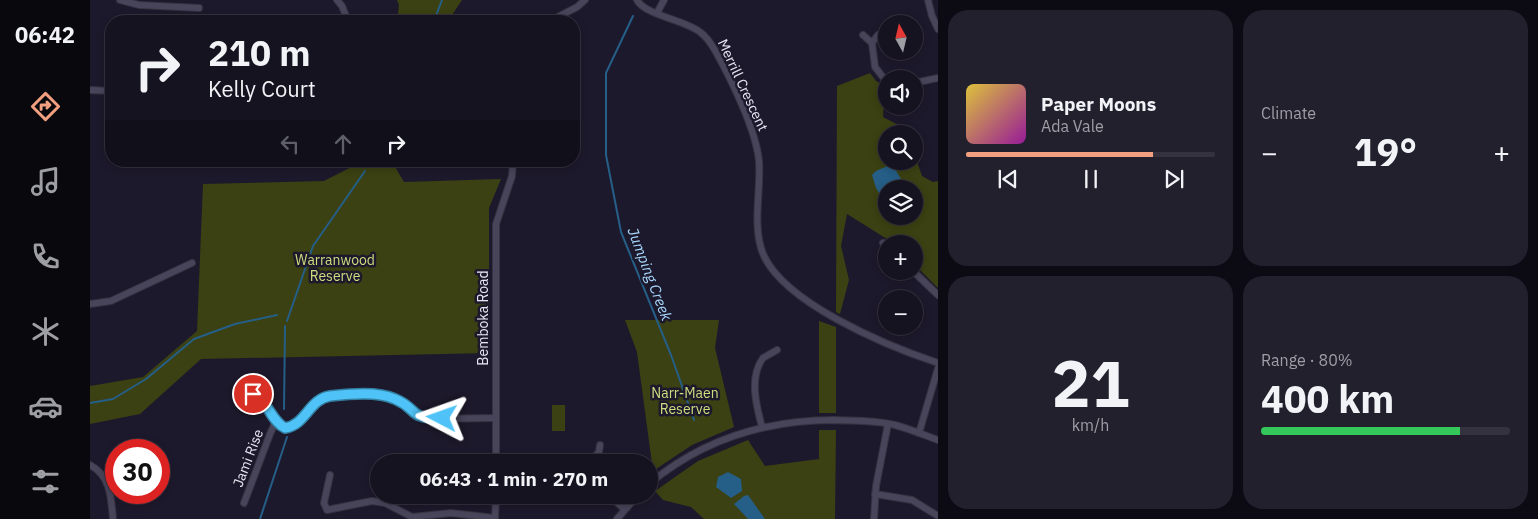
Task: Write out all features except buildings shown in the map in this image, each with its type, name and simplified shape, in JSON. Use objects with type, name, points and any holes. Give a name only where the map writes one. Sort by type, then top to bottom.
[{"type":"street","points":[[120,0],[139,4],[198,8]]},
{"type":"street","points":[[337,0],[345,15]]},
{"type":"street","points":[[562,15],[577,7],[585,0]]},
{"type":"street","name":"Merrill Crescent","points":[[637,0],[643,7],[696,29],[705,36],[717,53],[755,142],[759,161],[759,239],[764,254],[774,270],[790,287],[837,319],[897,348],[938,363]]},
{"type":"street","points":[[657,12],[664,0]]},
{"type":"street","points":[[928,0],[938,29]]},
{"type":"street","points":[[863,35],[872,43],[875,67],[878,71]]},
{"type":"street","points":[[872,43],[878,35]]},
{"type":"street","points":[[923,81],[938,78]]},
{"type":"street","points":[[90,90],[105,91]]},
{"type":"street","name":"Bemboka Road","points":[[496,454],[496,224],[512,176],[513,167]]},
{"type":"street","points":[[90,304],[110,301],[192,263]]},
{"type":"street","points":[[922,280],[938,295]]},
{"type":"street","points":[[762,426],[755,398],[756,376],[763,358],[777,350]]},
{"type":"street","points":[[919,433],[938,368]]},
{"type":"street","points":[[246,395],[253,394],[260,397],[276,421],[285,428],[299,423],[312,407],[321,400],[339,395],[384,395],[397,400],[416,416],[425,419],[495,418]]},
{"type":"street","points":[[658,476],[667,469],[705,447],[762,426],[810,420],[867,421],[888,424],[938,440]]},
{"type":"street","name":"Jami Rise","points":[[244,503],[276,421]]},
{"type":"street","points":[[874,519],[875,494],[888,424]]},
{"type":"street","points":[[596,454],[600,445]]},
{"type":"street","points":[[90,465],[105,477],[110,492],[113,519]]},
{"type":"street","points":[[330,475],[324,503],[327,510],[372,501],[385,503],[412,517],[451,513],[495,519],[496,504]]},
{"type":"street","points":[[875,494],[912,500],[938,516]]},
{"type":"street","points":[[619,504],[624,509]]},
{"type":"street","points":[[617,519],[629,504]]},
{"type":"green space","points":[[397,0],[462,0],[452,15],[398,15],[399,5]]},
{"type":"green space","points":[[870,73],[878,82],[878,115],[883,115],[883,117],[898,125],[878,125],[878,170],[920,170],[922,176],[933,182],[938,181],[938,288],[923,273],[923,235],[881,235],[847,214],[841,246],[849,280],[840,314],[836,312],[837,86]]},
{"type":"green space","name":"Warranwood Reserve","points":[[351,167],[395,167],[404,182],[501,179],[489,208],[489,353],[201,359],[140,414],[90,424],[90,386],[143,377],[197,331],[203,184],[324,181]]},
{"type":"green space","name":"Narr-Maen Reserve","points":[[625,320],[719,320],[715,348],[734,427],[692,445],[658,468],[658,454],[651,454],[637,352]]},
{"type":"green space","points":[[819,321],[836,327],[836,413],[819,413]]},
{"type":"green space","points":[[552,405],[565,405],[565,431],[552,431]]},
{"type":"green space","name":"Narr-Maen Reserve","points":[[819,430],[836,430],[835,519],[704,519],[691,507],[663,500],[658,494],[658,489],[698,461],[748,440],[765,466],[819,459]]},
{"type":"water","points":[[896,170],[902,180],[878,180],[878,191],[872,175],[876,171]]},
{"type":"water","points":[[728,472],[741,479],[742,491],[731,498],[716,487],[718,477]]},
{"type":"water","points":[[748,495],[765,519],[748,519],[734,504]]},
{"type":"waterway","name":"Jumping Creek","points":[[436,15],[442,0]]},
{"type":"waterway","name":"Jumping Creek","points":[[633,16],[606,73],[606,155],[621,232],[671,355],[694,420]]},
{"type":"waterway","name":"Jumping Creek","points":[[287,321],[313,246],[365,171]]},
{"type":"waterway","points":[[90,403],[113,399],[146,379],[194,339],[235,324],[277,315]]},
{"type":"waterway","name":"Jumping Creek","points":[[284,409],[285,326]]},
{"type":"waterway","name":"Jumping Creek","points":[[260,519],[287,437]]},
{"type":"route","points":[[253,394],[260,397],[279,425],[285,428],[299,423],[312,407],[327,396],[339,395],[384,395],[397,400],[416,416],[425,419],[442,418]]}]
